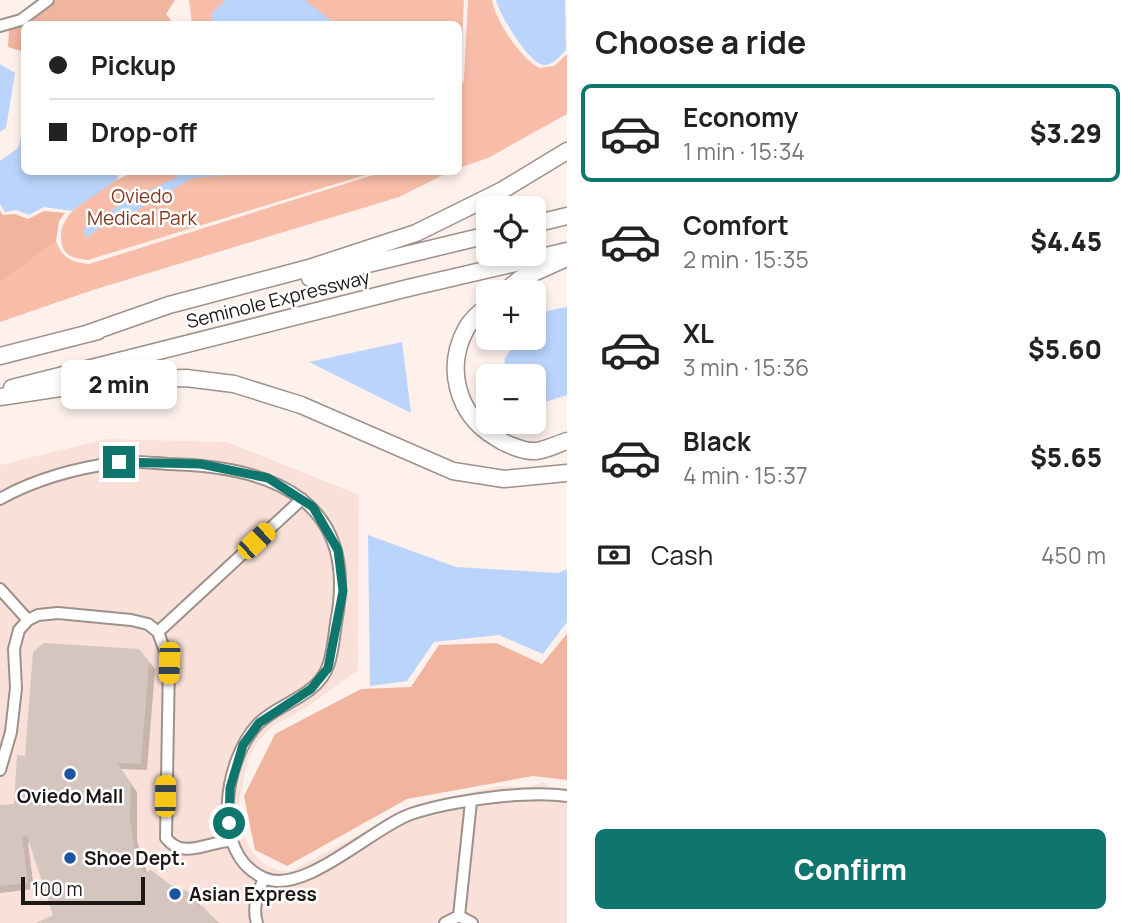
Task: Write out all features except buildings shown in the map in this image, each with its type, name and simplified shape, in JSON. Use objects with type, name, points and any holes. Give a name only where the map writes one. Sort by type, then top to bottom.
[{"type":"highway","points":[[89,333],[169,305],[309,268],[416,233],[501,191],[567,151]]},
{"type":"highway","points":[[546,221],[567,216]]},
{"type":"highway","name":"Seminole Expressway","points":[[0,356],[476,238]]},
{"type":"highway","name":"Seminole Expressway","points":[[0,391],[22,391],[408,288],[567,251]]},
{"type":"highway","points":[[519,280],[567,258]]},
{"type":"highway","points":[[476,317],[467,326],[458,349],[454,380],[466,409],[480,428],[504,443],[535,451],[567,441]]},
{"type":"highway","points":[[0,397],[22,391],[114,380],[187,378],[234,384],[301,405],[453,471],[504,479],[567,473]]},
{"type":"street","points":[[0,26],[20,20],[48,0]]},
{"type":"street","points":[[0,499],[23,486],[119,462],[201,464],[268,478],[313,507],[338,550],[343,591],[328,668],[311,689],[259,723],[243,745],[230,788],[230,841],[240,858],[264,878],[280,881],[309,873],[410,815],[471,802],[545,793],[567,796]]},
{"type":"street","points":[[158,632],[302,499]]},
{"type":"street","points":[[0,589],[28,620]]},
{"type":"street","points":[[0,771],[11,732],[16,688],[15,649],[19,631],[28,620],[37,615],[58,613],[148,624],[158,632],[169,663],[166,838],[172,845],[184,850],[230,841]]},
{"type":"street","points":[[459,916],[471,802]]},
{"type":"street","points":[[257,923],[257,897],[264,878]]},
{"type":"street","points":[[445,923],[459,916]]},
{"type":"street","points":[[459,916],[472,923]]},
{"type":"shaded area","points":[[56,0],[175,0],[166,14],[172,21],[26,21]]},
{"type":"shaded area","points":[[21,24],[21,51],[8,47],[9,29]]},
{"type":"shaded area","points":[[0,211],[3,215],[15,214],[28,219],[44,211],[65,213],[59,221],[56,241],[0,283]]},
{"type":"shaded area","name":"Oviedo Mall","points":[[107,439],[227,442],[359,495],[358,670],[304,709],[274,725],[258,741],[248,759],[239,802],[240,822],[249,848],[262,863],[280,871],[291,871],[413,806],[499,786],[530,787],[544,782],[551,789],[567,790],[567,923],[0,923],[0,465]]},
{"type":"shaded area","points":[[567,634],[567,780],[533,776],[407,799],[287,866],[255,850],[244,796],[275,734],[361,689],[411,687],[439,645],[496,643],[542,664]]},
{"type":"green space","points":[[189,0],[464,0],[462,40],[462,21],[192,21]]},
{"type":"green space","points":[[468,0],[492,0],[498,18],[510,38],[531,63],[539,68],[554,66],[567,54],[567,114],[488,158],[462,167]]},
{"type":"green space","name":"Oviedo Medical Park","points":[[128,175],[365,175],[88,260],[76,258],[64,249],[61,232],[73,210],[97,192]]},
{"type":"green space","points":[[373,175],[443,175],[399,197],[93,290],[0,322],[0,283],[56,241],[68,258],[89,264]]},
{"type":"water","points":[[226,0],[305,0],[331,21],[212,21],[211,14]]},
{"type":"water","points":[[496,0],[565,0],[566,50],[551,64],[538,62],[523,48]]},
{"type":"water","points":[[0,64],[15,73],[6,128],[0,132]]},
{"type":"water","points":[[21,136],[21,175],[117,175],[118,179],[72,211],[44,207],[29,215],[16,210],[5,212],[0,204],[0,161],[18,148]]},
{"type":"water","points":[[177,175],[231,175],[193,178],[129,215],[103,225],[87,238],[83,230],[121,204]]},
{"type":"water","points":[[567,307],[567,395],[546,402],[546,364],[504,364],[511,350],[546,350],[546,311]]},
{"type":"water","points":[[402,342],[411,413],[309,362]]},
{"type":"water","points":[[368,535],[456,567],[558,573],[567,569],[567,622],[543,654],[499,635],[434,642],[407,681],[370,686]]},
{"type":"place","name":"Oviedo Mall","points":[[70,774]]},
{"type":"place","name":"Shoe Dept.","points":[[70,858]]},
{"type":"place","name":"Asian Express","points":[[175,894]]},
{"type":"route","points":[[119,462],[201,464],[268,478],[313,507],[338,550],[343,591],[328,668],[311,689],[259,723],[243,745],[230,788],[229,823]]}]
